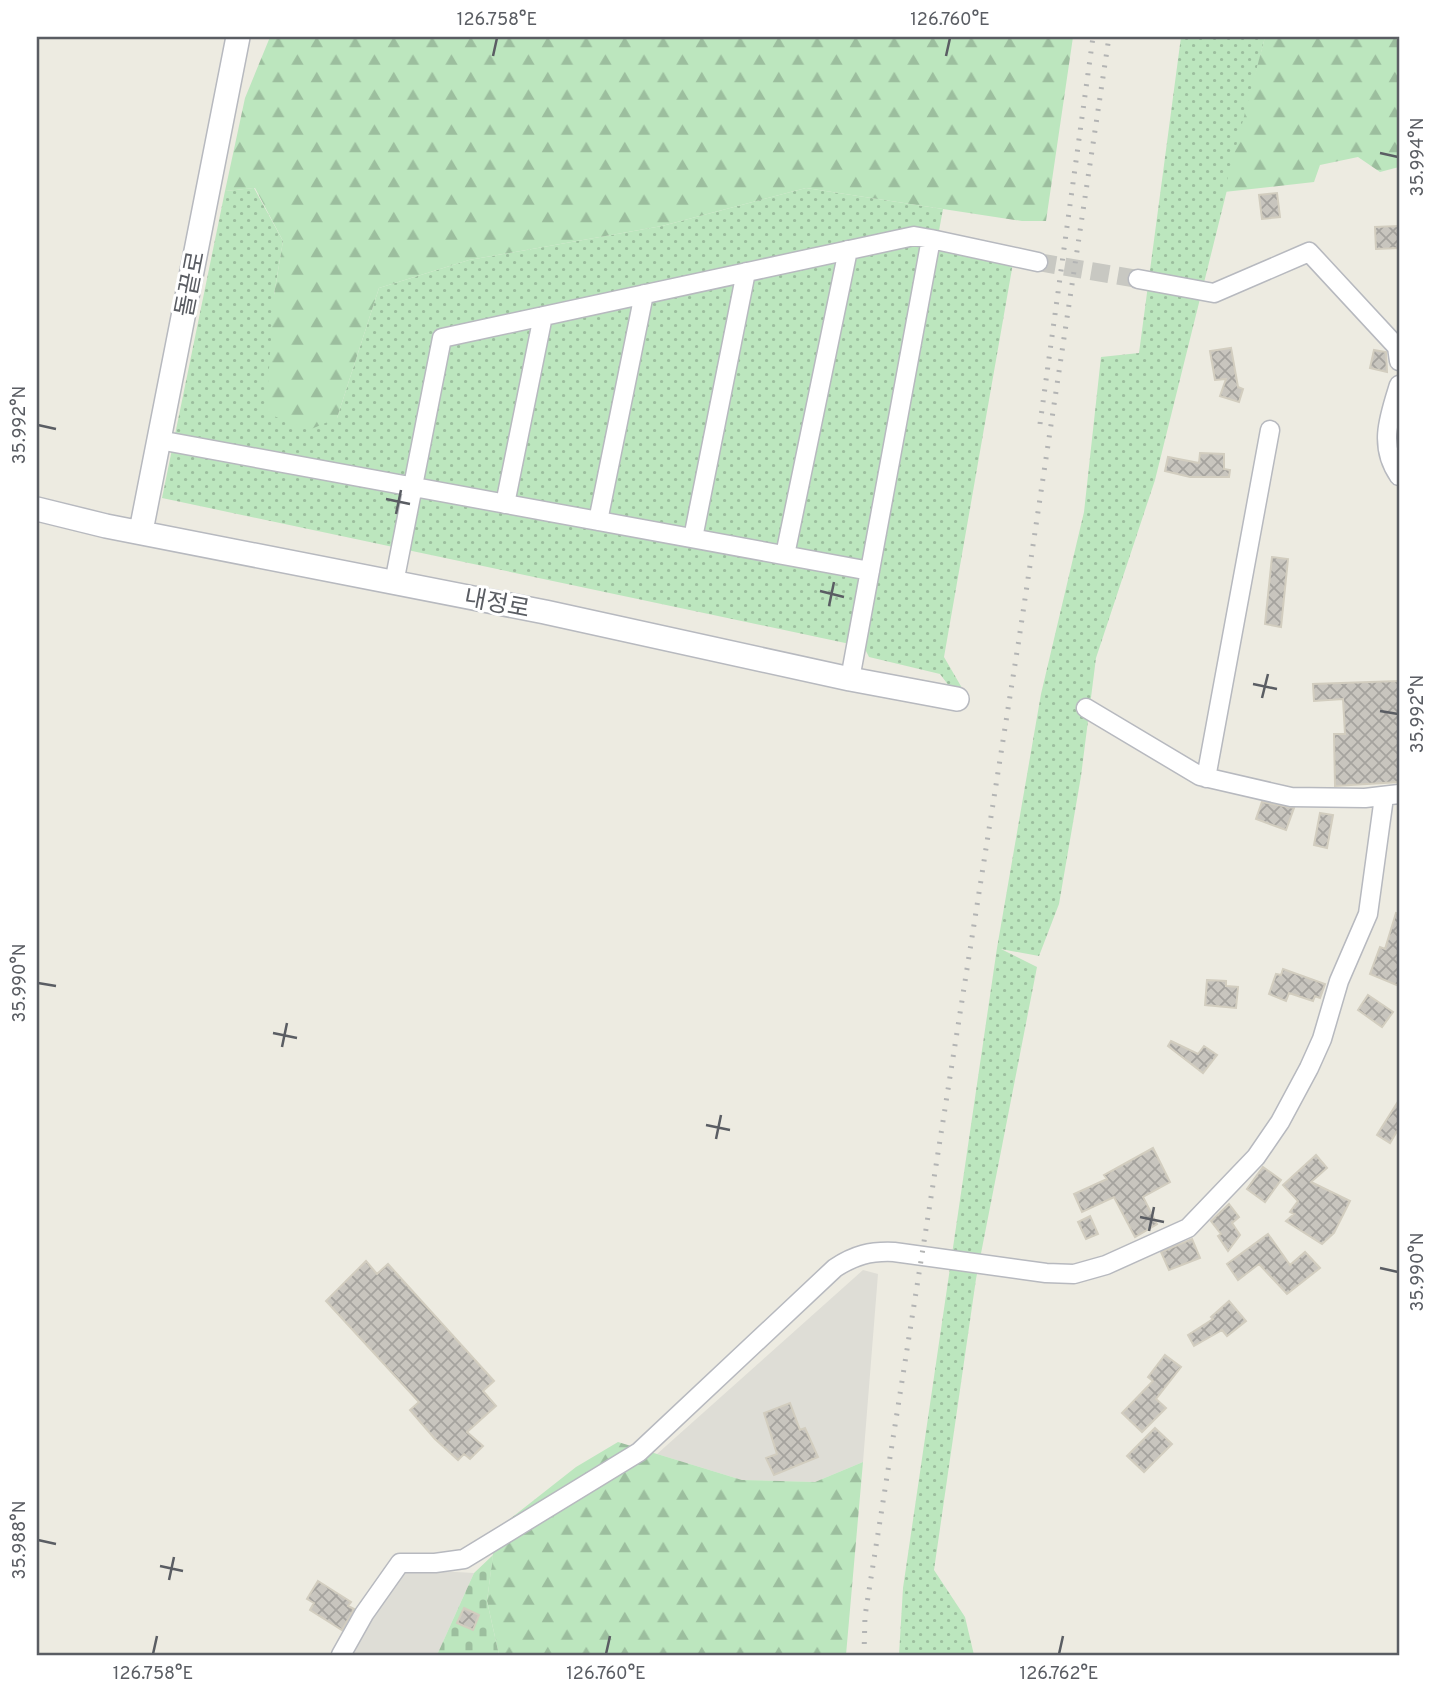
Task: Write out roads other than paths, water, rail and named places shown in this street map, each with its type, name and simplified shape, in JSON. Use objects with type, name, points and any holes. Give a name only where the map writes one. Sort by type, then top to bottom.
[{"type":"street","name":"돌끝로","points":[[141,531],[238,37]]},
{"type":"street","points":[[394,583],[442,338],[914,236],[1038,262]]},
{"type":"street","points":[[850,679],[931,239]]},
{"type":"street","points":[[785,555],[848,250]]},
{"type":"street","points":[[1138,279],[1214,293],[1310,252],[1397,347],[1399,361]]},
{"type":"street","points":[[693,538],[746,272]]},
{"type":"street","points":[[598,521],[644,294]]},
{"type":"street","points":[[505,504],[543,316]]},
{"type":"street","points":[[1399,385],[1386,430],[1389,457],[1399,476]]},
{"type":"street","points":[[1206,778],[1270,430]]},
{"type":"street","points":[[159,440],[870,571]]},
{"type":"street","name":"내정로","points":[[37,509],[957,699]]},
{"type":"street","points":[[341,1655],[364,1614],[400,1563],[435,1563],[464,1559],[639,1452],[835,1268],[850,1258],[871,1251],[894,1252],[1046,1273],[1074,1274],[1106,1265],[1188,1228],[1256,1157],[1280,1122],[1322,1038],[1339,981],[1368,914],[1392,795],[1291,797],[1206,778],[1086,708]]},
{"type":"tunnel","points":[[1038,262],[1138,279]]},
{"type":"railway","points":[[1040,424],[1093,37]]},
{"type":"railway","points":[[864,1655],[865,1616],[1019,639],[1109,37]]}]
